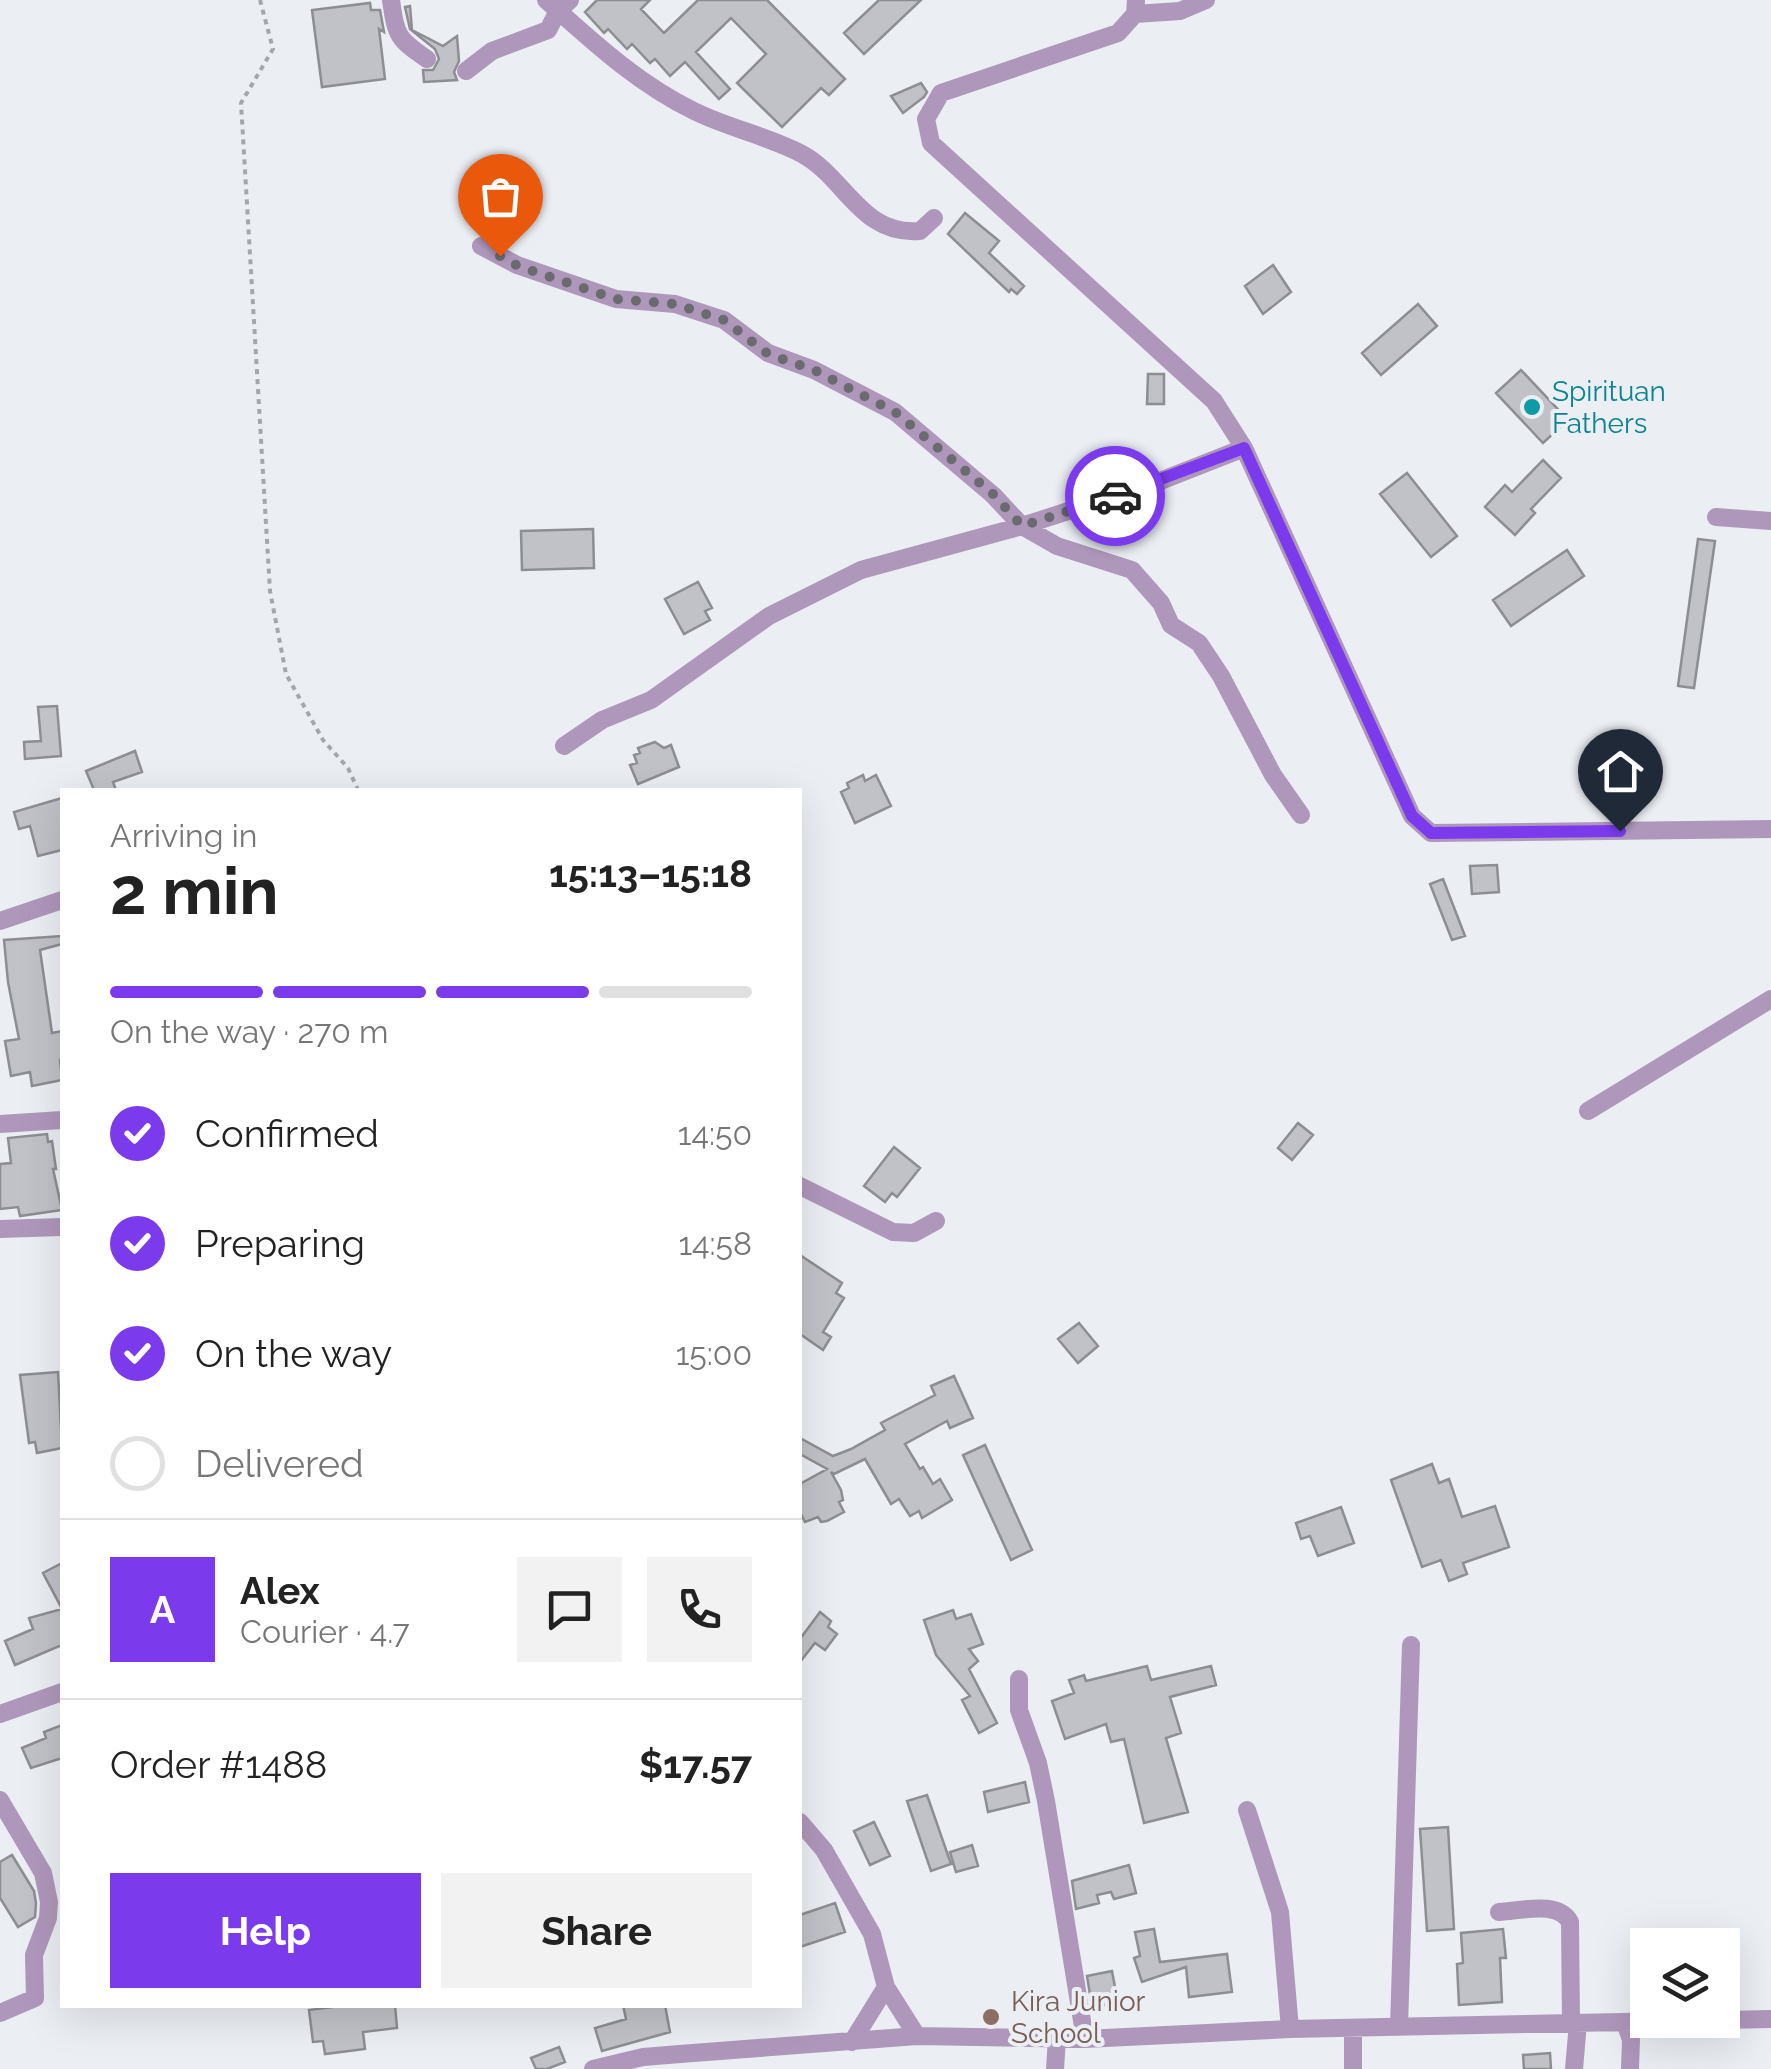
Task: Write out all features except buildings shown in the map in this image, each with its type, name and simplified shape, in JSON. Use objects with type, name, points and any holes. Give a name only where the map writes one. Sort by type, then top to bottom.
[{"type":"street","points":[[391,0],[401,42],[427,60]]},
{"type":"street","points":[[1206,0],[1180,11],[1136,7],[1118,33],[942,93],[926,119],[931,143],[1214,401],[1244,448],[1412,816],[1431,833],[1771,829]]},
{"type":"street","points":[[466,71],[492,51],[548,30],[558,4],[624,68],[693,111],[804,155],[882,227],[920,231],[934,218]]},
{"type":"street","points":[[482,246],[518,266],[616,299],[675,304],[724,320],[768,354],[814,370],[895,412],[993,494],[1022,526],[1057,546],[1132,570],[1161,603],[1171,625],[1199,643],[1273,775],[1301,814]]},
{"type":"street","points":[[564,746],[602,720],[650,700],[770,616],[860,570],[1022,526],[1155,483],[1244,448]]},
{"type":"street","points":[[1716,517],[1771,520]]},
{"type":"street","points":[[0,921],[60,901]]},
{"type":"street","points":[[1588,1111],[1771,1000]]},
{"type":"street","points":[[0,1124],[60,1120]]},
{"type":"street","points":[[802,1187],[892,1232],[914,1234],[936,1221]]},
{"type":"street","points":[[0,1229],[60,1227]]},
{"type":"street","points":[[1399,2026],[1411,1645]]},
{"type":"street","points":[[1020,1679],[1019,1710],[1038,1763],[1046,1801],[1085,2039]]},
{"type":"street","points":[[0,1714],[60,1693]]},
{"type":"street","points":[[0,1800],[43,1872],[49,1902],[48,1918],[34,1955],[36,1998],[0,2013]]},
{"type":"street","points":[[1247,1810],[1280,1912],[1290,2029]]},
{"type":"street","points":[[802,1824],[824,1850],[872,1934],[886,1987],[917,2036]]},
{"type":"street","points":[[1499,1912],[1557,1909],[1566,1915],[1575,2023],[1574,2069]]},
{"type":"street","points":[[852,2042],[886,1987]]},
{"type":"street","points":[[1740,2020],[1771,2019]]},
{"type":"street","points":[[1625,2022],[1630,2040],[1630,2069]]},
{"type":"street","points":[[592,2069],[680,2054],[917,2036],[1085,2039],[1290,2029],[1630,2022]]},
{"type":"street","points":[[1353,2028],[1353,2069]]},
{"type":"street","points":[[1055,2069],[1058,2038]]},
{"type":"path","points":[[260,0],[274,49],[241,102],[270,591],[286,674],[323,740],[348,768],[357,788]]},
{"type":"way so far","points":[[500,256],[518,266],[616,299],[675,304],[724,320],[768,354],[814,370],[895,412],[993,494],[1022,526],[1115,496]]},
{"type":"place","name":"Spirituan Fathers","points":[[1532,407]]},
{"type":"place","name":"Kira Junior School","points":[[991,2017]]},
{"type":"route","points":[[1115,496],[1244,448],[1412,816],[1431,833],[1620,831]]}]
